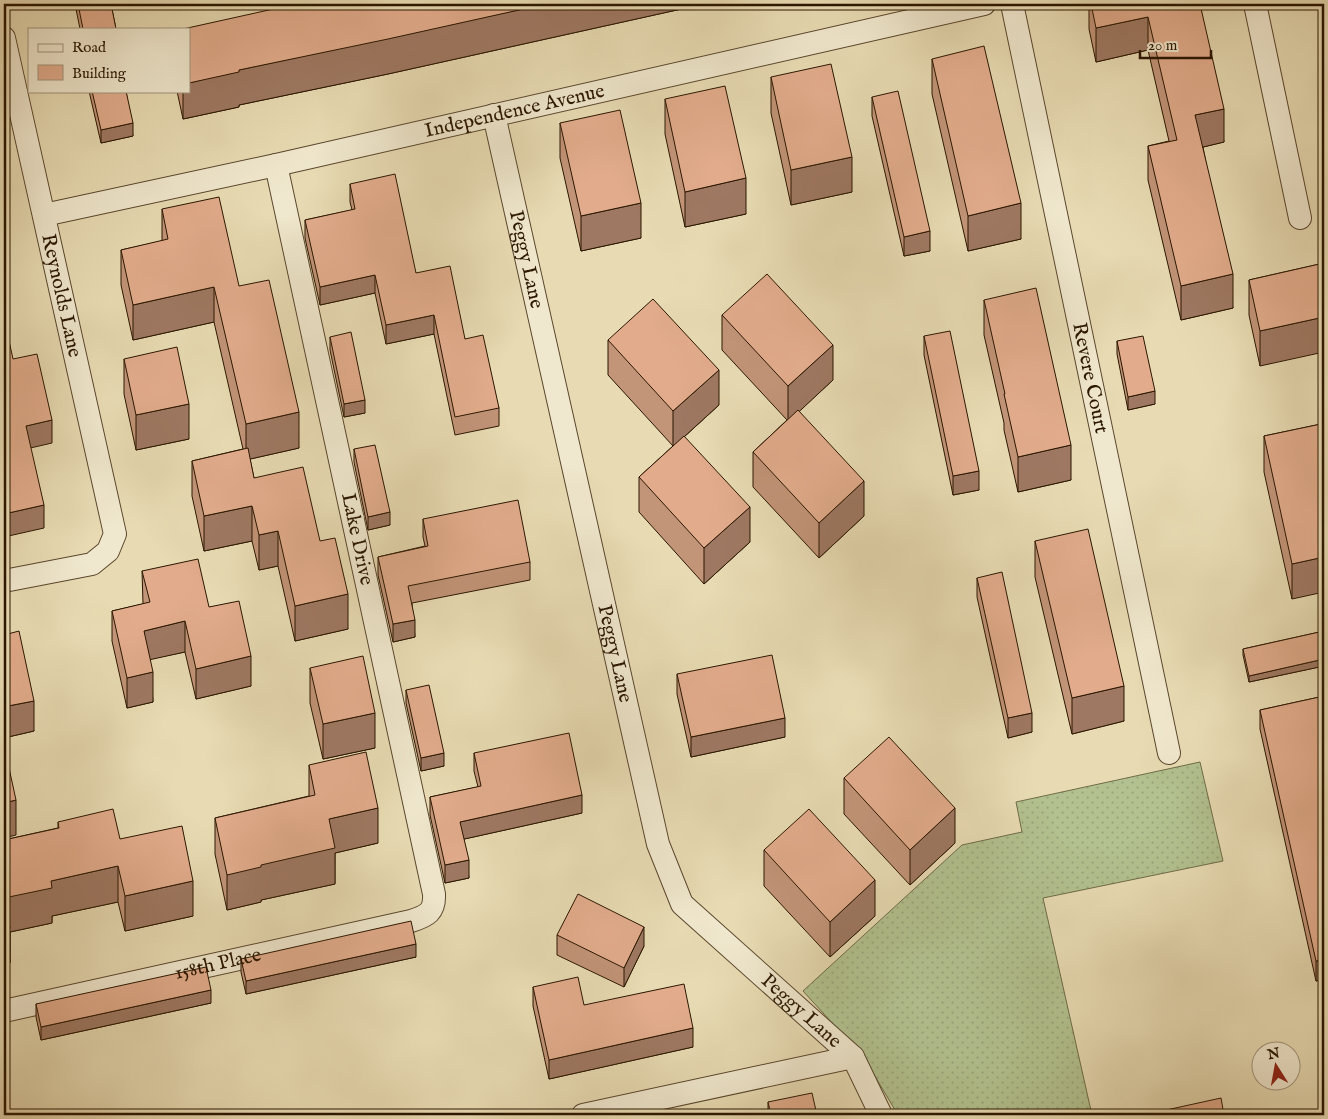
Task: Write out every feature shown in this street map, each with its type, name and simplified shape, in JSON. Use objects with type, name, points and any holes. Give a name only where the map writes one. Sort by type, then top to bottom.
[{"type":"street","name":"Independence Avenue","points":[[44,215],[276,165],[984,4]]},
{"type":"street","name":"Revere Court","points":[[1012,4],[1169,753]]},
{"type":"street","points":[[1255,4],[1300,218]]},
{"type":"street","name":"Reynolds Lane","points":[[4,38],[115,534],[108,551],[92,564],[4,581]]},
{"type":"street","name":"Peggy Lane","points":[[494,115],[658,844],[682,904],[853,1057],[881,1115]]},
{"type":"street","name":"Lake Drive","points":[[276,165],[434,894],[435,904],[430,912]]},
{"type":"street","name":"158th Place","points":[[4,1011],[411,920],[422,917],[430,912]]},
{"type":"street","points":[[583,1115],[853,1057]]},
{"type":"green space","points":[[1200,762],[1223,861],[1043,898],[1092,1115],[898,1115],[864,1058],[803,991],[962,845],[1022,832],[1016,802]]},
{"type":"building","points":[[78,4],[111,4],[116,28],[83,28]]},
{"type":"building","points":[[296,4],[546,4],[239,70],[239,72],[190,83],[190,28],[188,28]]},
{"type":"building","points":[[1091,4],[1200,4],[1224,109],[1195,115],[1233,274],[1181,286],[1148,146],[1177,140],[1148,17],[1096,28]]},
{"type":"building","points":[[984,46],[1021,203],[968,216],[932,59]]},
{"type":"building","points":[[831,64],[852,157],[791,170],[771,77]]},
{"type":"building","points":[[725,86],[746,178],[685,192],[665,99]]},
{"type":"building","points":[[898,91],[930,231],[904,237],[872,97]]},
{"type":"building","points":[[92,92],[126,92],[133,123],[101,130]]},
{"type":"building","points":[[620,110],[641,203],[581,216],[560,123]]},
{"type":"building","points":[[395,174],[416,273],[450,266],[465,339],[483,335],[499,408],[455,417],[434,315],[386,325],[375,275],[320,287],[305,220],[355,209],[350,184]]},
{"type":"building","points":[[219,197],[239,286],[269,280],[299,412],[246,424],[214,287],[133,305],[121,250],[168,239],[162,209]]},
{"type":"building","points":[[1324,263],[1324,317],[1260,331],[1249,280]]},
{"type":"building","points":[[767,274],[833,345],[788,386],[722,315]]},
{"type":"building","points":[[1036,288],[1071,445],[1018,457],[984,300]]},
{"type":"building","points":[[653,299],[719,370],[673,411],[608,340]]},
{"type":"building","points":[[4,318],[13,359],[37,354],[52,420],[26,426],[44,505],[4,514]]},
{"type":"building","points":[[950,331],[979,471],[953,476],[924,336]]},
{"type":"building","points":[[351,332],[365,400],[344,404],[330,337]]},
{"type":"building","points":[[1143,336],[1155,391],[1128,397],[1117,341]]},
{"type":"building","points":[[177,347],[189,404],[136,415],[124,359]]},
{"type":"building","points":[[798,410],[864,481],[819,523],[753,452]]},
{"type":"building","points":[[1321,424],[1324,438],[1324,557],[1292,564],[1264,436]]},
{"type":"building","points":[[684,436],[750,507],[704,548],[639,477]]},
{"type":"building","points":[[375,445],[390,512],[368,517],[354,449]]},
{"type":"building","points":[[248,448],[254,478],[303,467],[320,541],[335,538],[348,594],[295,606],[278,531],[259,535],[252,506],[204,516],[192,461]]},
{"type":"building","points":[[518,500],[530,562],[408,586],[415,620],[393,624],[378,557],[428,546],[423,519]]},
{"type":"building","points":[[1088,529],[1124,686],[1072,698],[1035,541]]},
{"type":"building","points":[[198,559],[209,607],[239,601],[251,656],[196,669],[185,621],[144,631],[153,672],[127,678],[112,611],[150,602],[142,571]]},
{"type":"building","points":[[1002,572],[1032,713],[1008,718],[977,578]]},
{"type":"building","points":[[19,631],[34,701],[8,706],[6,699],[4,699],[4,635]]},
{"type":"building","points":[[1324,631],[1324,659],[1249,676],[1243,649]]},
{"type":"building","points":[[772,655],[785,718],[691,737],[677,674]]},
{"type":"building","points":[[363,656],[375,713],[323,724],[310,668]]},
{"type":"building","points":[[429,685],[444,753],[421,758],[406,690]]},
{"type":"building","points":[[1324,696],[1324,960],[1316,961],[1260,710]]},
{"type":"building","points":[[569,733],[582,795],[460,822],[469,860],[445,865],[430,797],[481,786],[474,753]]},
{"type":"building","points":[[889,737],[955,808],[910,850],[844,778]]},
{"type":"building","points":[[4,745],[16,800],[4,803]]},
{"type":"building","points":[[366,752],[378,808],[329,819],[335,848],[227,875],[215,818],[315,795],[309,765]]},
{"type":"building","points":[[113,809],[120,839],[182,826],[193,881],[125,896],[118,866],[51,881],[52,888],[4,898],[4,840],[59,828],[58,822]]},
{"type":"building","points":[[809,809],[875,880],[830,922],[764,850]]},
{"type":"building","points":[[578,894],[644,927],[624,968],[557,935]]},
{"type":"building","points":[[4,900],[10,928],[4,929]]},
{"type":"building","points":[[411,921],[416,944],[246,981],[241,959]]},
{"type":"building","points":[[206,967],[211,990],[41,1027],[36,1004]]},
{"type":"building","points":[[578,977],[584,1005],[684,984],[693,1028],[549,1060],[533,987]]},
{"type":"building","points":[[812,1093],[817,1115],[771,1115],[768,1102]]},
{"type":"building","points":[[1221,1098],[1224,1115],[1148,1115],[1148,1114]]}]
